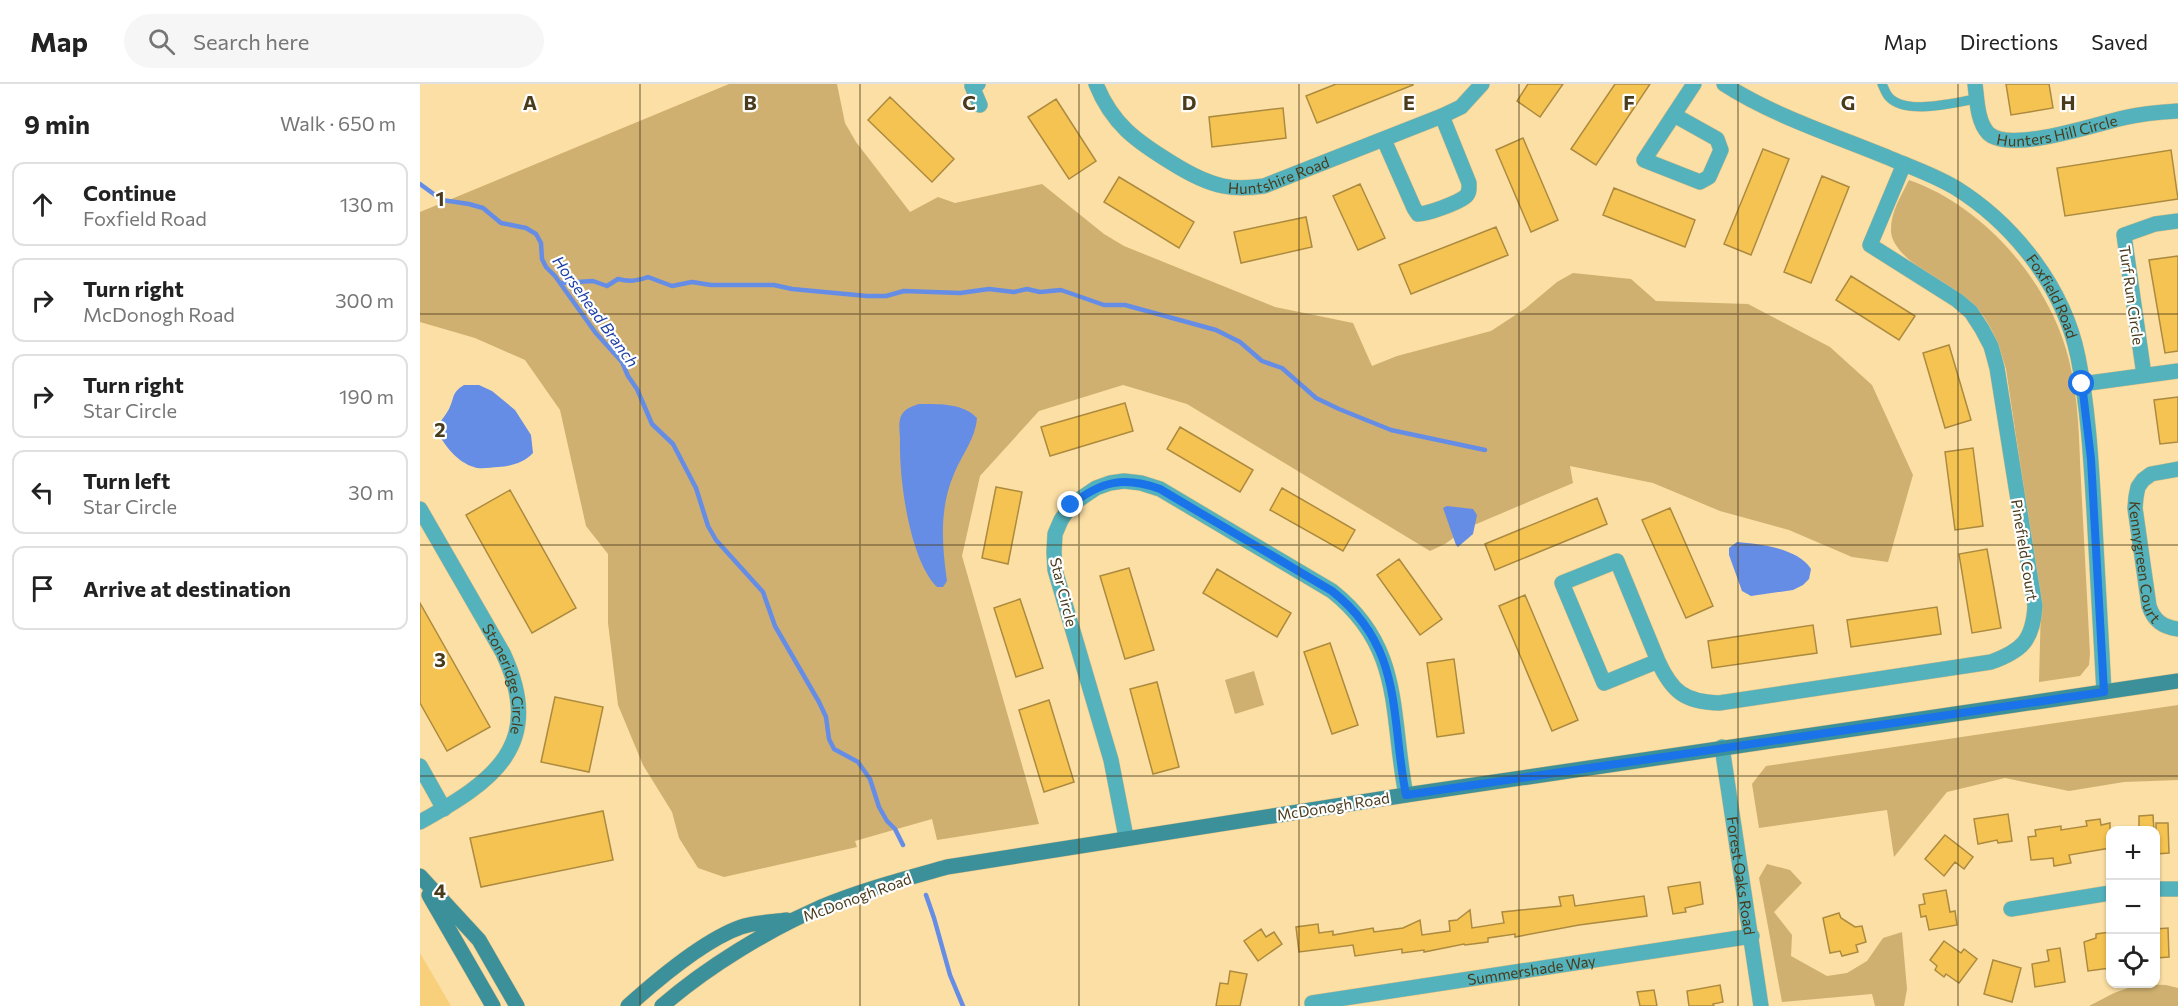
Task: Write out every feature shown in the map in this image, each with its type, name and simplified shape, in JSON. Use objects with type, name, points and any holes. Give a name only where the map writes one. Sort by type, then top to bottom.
[{"type":"main road","name":"McDonogh Road","points":[[662,1006],[737,952],[799,918],[885,884],[947,867],[1126,837],[2178,681]]},
{"type":"main road","points":[[420,878],[493,1006]]},
{"type":"main road","points":[[420,878],[479,940],[517,1006]]},
{"type":"main road","points":[[628,1006],[664,976],[722,935],[743,926],[799,918]]},
{"type":"street","points":[[978,84],[972,86],[980,105]]},
{"type":"street","name":"Huntshire Road","points":[[1096,84],[1111,114],[1138,142],[1205,181],[1224,187],[1245,188],[1264,186],[1442,116],[1461,107],[1482,84]]},
{"type":"street","points":[[1674,115],[1717,139],[1721,150],[1709,177],[1700,182],[1644,160],[1694,84]]},
{"type":"street","name":"Foxfield Road","points":[[1724,84],[1739,94],[1955,188],[1976,202],[2014,236],[2048,281],[2060,304],[2078,355],[2082,384],[2091,459],[2104,692]]},
{"type":"street","name":"Hunters Hill Circle","points":[[1976,92],[1980,116],[1987,132],[1994,137],[2010,141],[2056,136],[2125,117],[2178,111]]},
{"type":"street","points":[[1384,140],[1414,208],[1418,214],[1425,214],[1465,197],[1469,191],[1442,116]]},
{"type":"street","name":"Pinefield Court","points":[[1658,661],[1604,683],[1562,583],[1617,561],[1658,661],[1670,683],[1688,698],[1704,702],[1719,703],[1991,662],[2008,656],[2029,638],[2034,624],[2035,606],[1997,368],[1991,346],[1983,328],[1971,312],[1957,300],[1870,245],[1904,164]]},
{"type":"street","name":"Turf Run Circle","points":[[2144,375],[2124,235],[2155,224],[2178,221]]},
{"type":"street","points":[[2082,384],[2178,371]]},
{"type":"street","name":"Kennygreen Court","points":[[2178,469],[2160,471],[2143,480],[2138,487],[2135,508],[2152,615],[2168,628],[2178,629]]},
{"type":"street","name":"Star Circle","points":[[1126,837],[1112,760],[1059,586],[1054,552],[1055,534],[1071,505],[1084,495],[1110,483],[1141,483],[1160,489],[1332,591],[1347,603],[1363,620],[1374,637],[1389,676],[1406,795]]},
{"type":"street","name":"Stoneridge Circle","points":[[420,509],[503,653],[512,673],[518,696],[518,722],[511,747],[499,767],[479,787],[420,822]]},
{"type":"street","name":"Forest Oaks Road","points":[[1722,747],[1761,1006]]},
{"type":"street","points":[[420,766],[444,809]]},
{"type":"street","points":[[2160,889],[2178,889]]},
{"type":"street","points":[[2011,909],[2106,894]]},
{"type":"street","name":"Summershade Way","points":[[1312,1003],[1752,936]]},
{"type":"lane","points":[[1882,84],[1889,97],[1900,104],[1912,106],[1927,106],[1976,92]]},
{"type":"shaded area","points":[[729,84],[837,84],[845,123],[856,142],[910,212],[938,197],[955,203],[1042,184],[1104,234],[1124,246],[1275,307],[1353,323],[1372,366],[1397,356],[1491,331],[1526,308],[1557,282],[1573,273],[1631,279],[1656,301],[1748,304],[1830,347],[1872,385],[1913,475],[1888,562],[1852,557],[1789,530],[1720,511],[1653,483],[1570,466],[1573,483],[1467,528],[1445,544],[1430,551],[1187,404],[1123,385],[1039,411],[980,476],[962,556],[1039,824],[937,840],[932,819],[855,841],[857,847],[724,877],[698,868],[679,838],[672,812],[643,765],[618,705],[608,623],[608,554],[586,526],[560,410],[525,360],[475,338],[420,322],[420,212]]},
{"type":"shaded area","points":[[1909,180],[1937,192],[1963,208],[2010,250],[2047,303],[2060,331],[2072,375],[2079,436],[2090,654],[2089,665],[2080,676],[2039,682],[2041,605],[2006,369],[1991,328],[1976,307],[1914,263],[1895,243],[1891,232],[1892,218]]},
{"type":"shaded area","points":[[1254,671],[1264,705],[1235,714],[1225,680]]},
{"type":"shaded area","points":[[2178,705],[2178,780],[2124,782],[2069,791],[2005,778],[1947,792],[1894,857],[1887,810],[1759,828],[1752,784],[1766,766]]},
{"type":"shaded area","points":[[1767,864],[1790,870],[1802,883],[1774,912],[1792,935],[1791,956],[1827,976],[1847,973],[1867,961],[1883,938],[1902,932],[1907,989],[1904,1006],[1875,1006],[1872,994],[1782,1002],[1759,878]]},
{"type":"shaded area","points":[[420,953],[451,1006],[420,1006]]},
{"type":"shaded area","points":[[2160,985],[2166,985],[2178,988],[2178,1006],[2089,1006],[2128,988],[2160,988]]},
{"type":"water","points":[[464,385],[479,385],[492,391],[515,410],[531,435],[533,453],[513,465],[477,468],[468,465],[452,453],[437,431],[455,393]]},
{"type":"water","points":[[919,404],[958,407],[977,418],[974,433],[954,474],[946,500],[943,541],[947,581],[943,587],[937,587],[919,558],[908,517],[901,475],[901,416],[908,408]]},
{"type":"water","points":[[1447,506],[1473,509],[1477,515],[1473,534],[1458,547],[1443,508]]},
{"type":"water","points":[[1737,542],[1778,548],[1797,556],[1811,569],[1809,579],[1793,590],[1751,596],[1742,591],[1729,555],[1729,548]]},
{"type":"building","points":[[1336,84],[1413,85],[1317,123],[1306,96]]},
{"type":"building","points":[[1528,84],[1563,84],[1540,117],[1517,101]]},
{"type":"building","points":[[1615,84],[1650,84],[1596,165],[1571,149]]},
{"type":"building","points":[[2006,84],[2049,84],[2053,108],[2011,115]]},
{"type":"building","points":[[890,97],[954,159],[932,182],[868,120]]},
{"type":"building","points":[[1056,99],[1096,161],[1069,179],[1028,117]]},
{"type":"building","points":[[1283,108],[1286,138],[1212,147],[1209,117]]},
{"type":"building","points":[[1523,138],[1558,220],[1531,232],[1496,150]]},
{"type":"building","points":[[1763,149],[1789,159],[1751,255],[1724,244]]},
{"type":"building","points":[[2171,150],[2178,199],[2065,216],[2057,168]]},
{"type":"building","points":[[1822,176],[1849,187],[1811,283],[1784,272]]},
{"type":"building","points":[[1119,177],[1194,222],[1179,248],[1104,202]]},
{"type":"building","points":[[1360,184],[1385,238],[1358,250],[1333,196]]},
{"type":"building","points":[[1614,188],[1695,220],[1685,247],[1603,215]]},
{"type":"building","points":[[1306,217],[1312,247],[1241,263],[1234,232]]},
{"type":"building","points":[[1496,227],[1508,255],[1411,294],[1399,265]]},
{"type":"building","points":[[2178,256],[2178,351],[2165,353],[2149,260]]},
{"type":"building","points":[[1851,276],[1915,316],[1899,340],[1836,300]]},
{"type":"building","points":[[1949,345],[1971,420],[1945,428],[1923,353]]},
{"type":"building","points":[[2178,397],[2178,442],[2160,444],[2154,400]]},
{"type":"building","points":[[1125,403],[1133,431],[1050,456],[1041,427]]},
{"type":"building","points":[[1180,427],[1253,470],[1240,492],[1167,449]]},
{"type":"building","points":[[1973,448],[1983,526],[1955,530],[1945,452]]},
{"type":"building","points":[[996,487],[1022,492],[1008,564],[982,558]]},
{"type":"building","points":[[1282,488],[1355,530],[1343,551],[1270,510]]},
{"type":"building","points":[[510,490],[576,608],[532,633],[466,515]]},
{"type":"building","points":[[1597,498],[1607,524],[1495,570],[1485,544]]},
{"type":"building","points":[[1670,508],[1713,606],[1686,618],[1642,520]]},
{"type":"building","points":[[1987,549],[2001,628],[1972,633],[1959,554]]},
{"type":"building","points":[[1399,559],[1442,619],[1420,635],[1377,575]]},
{"type":"building","points":[[1129,568],[1154,650],[1125,659],[1100,576]]},
{"type":"building","points":[[1217,569],[1291,613],[1277,637],[1203,593]]},
{"type":"building","points":[[1525,595],[1578,720],[1552,731],[1499,606]]},
{"type":"building","points":[[1020,599],[1043,668],[1016,677],[994,608]]},
{"type":"building","points":[[420,603],[490,727],[447,751],[420,703]]},
{"type":"building","points":[[1937,607],[1941,634],[1851,647],[1847,620]]},
{"type":"building","points":[[1813,625],[1817,653],[1712,668],[1708,641]]},
{"type":"building","points":[[1330,643],[1358,725],[1332,734],[1304,652]]},
{"type":"building","points":[[1454,659],[1464,733],[1437,737],[1427,663]]},
{"type":"building","points":[[1157,682],[1179,767],[1153,774],[1130,689]]},
{"type":"building","points":[[555,697],[603,707],[589,772],[541,762]]},
{"type":"building","points":[[1049,700],[1074,782],[1044,792],[1019,710]]},
{"type":"building","points":[[603,811],[613,860],[481,887],[470,838]]},
{"type":"building","points":[[2008,814],[2012,841],[1998,843],[1997,840],[1978,844],[1974,819]]},
{"type":"building","points":[[2153,815],[2154,826],[2139,826],[2139,816]]},
{"type":"building","points":[[2100,819],[2101,825],[2110,823],[2110,826],[2106,826],[2106,849],[2069,855],[2071,863],[2054,866],[2053,858],[2031,860],[2028,837],[2036,836],[2035,830],[2061,826],[2061,830],[2087,826],[2086,821]]},
{"type":"building","points":[[2156,823],[2168,823],[2169,853],[2160,854],[2160,826],[2156,826]]},
{"type":"building","points":[[1945,835],[1973,857],[1964,869],[1955,862],[1944,876],[1925,859]]},
{"type":"building","points":[[1700,882],[1703,904],[1685,908],[1686,912],[1673,914],[1668,887]]},
{"type":"building","points":[[1946,890],[1950,912],[1955,911],[1957,925],[1929,930],[1926,916],[1921,917],[1919,905],[1925,904],[1923,894]]},
{"type":"building","points":[[1573,895],[1575,906],[1644,896],[1647,916],[1515,937],[1515,934],[1488,938],[1488,942],[1424,952],[1424,950],[1402,953],[1402,949],[1355,956],[1353,945],[1299,952],[1296,927],[1318,924],[1319,933],[1333,931],[1333,935],[1373,928],[1374,932],[1403,928],[1420,920],[1422,935],[1450,931],[1449,921],[1457,920],[1470,910],[1472,928],[1504,923],[1502,912],[1561,906],[1559,897]]},
{"type":"building","points":[[1839,913],[1841,918],[1855,927],[1862,926],[1866,942],[1856,945],[1858,952],[1842,956],[1840,951],[1830,953],[1823,918]]},
{"type":"building","points":[[2168,928],[2169,957],[2160,958],[2160,929]]},
{"type":"building","points":[[1261,929],[1266,937],[1274,932],[1282,944],[1258,961],[1244,941]]},
{"type":"building","points":[[2106,933],[2106,969],[2088,971],[2084,942],[2096,938],[2096,934]]},
{"type":"building","points":[[1944,941],[1961,953],[1964,949],[1977,959],[1959,983],[1946,974],[1944,977],[1935,970],[1937,966],[1930,960]]},
{"type":"building","points":[[2060,948],[2065,982],[2035,987],[2032,964],[2049,961],[2047,950]]},
{"type":"building","points":[[1993,960],[2021,968],[2012,1002],[1984,994]]},
{"type":"building","points":[[1230,971],[1247,974],[1240,1006],[1216,1006],[1220,983],[1228,984]]},
{"type":"building","points":[[1720,985],[1723,1002],[1713,1004],[1714,1006],[1689,1006],[1687,991]]},
{"type":"building","points":[[1654,990],[1657,1006],[1640,1006],[1637,992]]},
{"type":"waterway","name":"Horsehead Branch","points":[[420,184],[442,200],[483,208],[501,223],[526,228],[536,234],[541,243],[542,259],[546,267],[595,332],[622,362],[652,424],[673,444],[696,488],[708,526],[716,540],[763,592],[775,626],[826,717],[829,739],[834,749],[858,762],[870,779],[879,807],[903,845]]},
{"type":"waterway","points":[[561,283],[593,281],[607,286],[618,279],[633,281],[648,277],[672,286],[692,282],[711,285],[774,285],[792,289],[867,296],[886,296],[904,291],[960,293],[989,289],[1014,292],[1027,289],[1040,292],[1061,290],[1104,305],[1125,305],[1216,330],[1240,342],[1262,361],[1282,368],[1316,398],[1339,409],[1391,430],[1485,450]]},
{"type":"waterway","name":"Horsehead Branch","points":[[926,895],[950,975],[963,1006]]},
{"type":"route","points":[[1071,505],[1096,488],[1110,483],[1124,481],[1141,483],[1160,489],[1332,591],[1347,603],[1363,620],[1374,637],[1389,676],[1406,795],[2104,692],[2091,459],[2082,384]]}]
